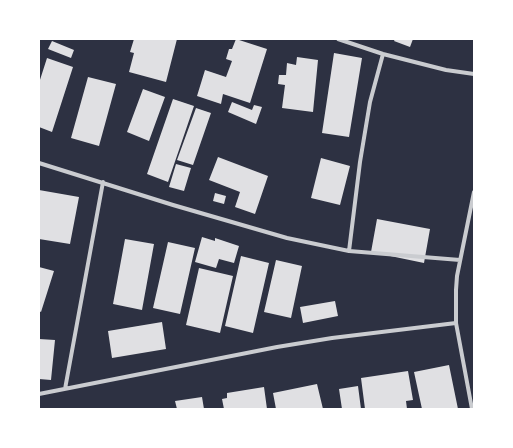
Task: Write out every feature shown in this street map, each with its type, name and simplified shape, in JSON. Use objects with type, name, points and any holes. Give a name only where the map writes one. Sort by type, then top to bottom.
[{"type":"street","points":[[338,39],[383,54],[446,70],[474,74]]},
{"type":"street","points":[[348,251],[367,117],[383,54]]},
{"type":"street","points":[[39,162],[173,205],[287,238],[348,251],[460,260]]},
{"type":"street","points":[[64,388],[103,182]]},
{"type":"street","points":[[472,409],[456,323],[456,290],[460,260],[474,192]]},
{"type":"street","points":[[39,394],[285,346],[332,338],[456,323]]},
{"type":"building","points":[[134,39],[177,39],[166,82],[129,72],[134,53],[130,52]]},
{"type":"building","points":[[236,39],[267,49],[250,103],[223,94],[221,104],[197,96],[205,70],[226,77],[232,61],[226,59],[229,49],[232,49]]},
{"type":"building","points":[[395,39],[413,39],[410,47],[394,41]]},
{"type":"building","points":[[52,41],[74,50],[71,58],[48,49]]},
{"type":"building","points":[[334,53],[362,58],[349,137],[322,133]]},
{"type":"building","points":[[297,57],[318,60],[313,112],[282,108],[285,85],[278,84],[279,75],[286,75],[287,63],[296,65]]},
{"type":"building","points":[[47,58],[73,67],[52,132],[39,127],[39,83]]},
{"type":"building","points":[[88,77],[116,84],[99,146],[71,138]]},
{"type":"building","points":[[143,89],[165,97],[149,141],[127,132]]},
{"type":"building","points":[[173,99],[194,106],[168,182],[147,174]]},
{"type":"building","points":[[232,102],[252,110],[254,105],[262,107],[256,124],[228,112]]},
{"type":"building","points":[[196,108],[211,113],[193,165],[177,160]]},
{"type":"building","points":[[218,157],[268,176],[255,214],[235,207],[240,192],[209,180]]},
{"type":"building","points":[[321,158],[350,166],[340,205],[311,198]]},
{"type":"building","points":[[176,164],[191,168],[184,191],[169,187]]},
{"type":"building","points":[[39,190],[79,197],[70,244],[39,239]]},
{"type":"building","points":[[215,193],[226,196],[224,204],[213,201]]},
{"type":"building","points":[[377,219],[430,229],[424,263],[371,252]]},
{"type":"building","points":[[202,237],[215,241],[215,238],[239,246],[234,263],[219,259],[216,268],[195,262]]},
{"type":"building","points":[[125,239],[154,244],[142,310],[113,304]]},
{"type":"building","points":[[168,242],[195,248],[180,314],[153,308]]},
{"type":"building","points":[[241,256],[269,263],[253,333],[225,326]]},
{"type":"building","points":[[276,260],[302,266],[291,318],[264,312]]},
{"type":"building","points":[[39,267],[54,271],[41,312],[39,311]]},
{"type":"building","points":[[199,268],[233,276],[220,333],[186,325]]},
{"type":"building","points":[[335,301],[338,316],[303,323],[300,307]]},
{"type":"building","points":[[162,322],[166,349],[112,358],[108,331]]},
{"type":"building","points":[[39,339],[55,340],[51,380],[39,379]]},
{"type":"building","points":[[449,365],[458,409],[422,409],[414,372]]},
{"type":"building","points":[[408,371],[413,400],[406,401],[407,409],[365,409],[361,378]]},
{"type":"building","points":[[317,384],[323,409],[276,409],[273,393]]},
{"type":"building","points":[[358,386],[361,409],[342,409],[339,389]]},
{"type":"building","points":[[264,387],[267,409],[224,409],[222,399],[227,398],[227,393]]},
{"type":"building","points":[[202,397],[204,409],[177,409],[175,401]]}]
